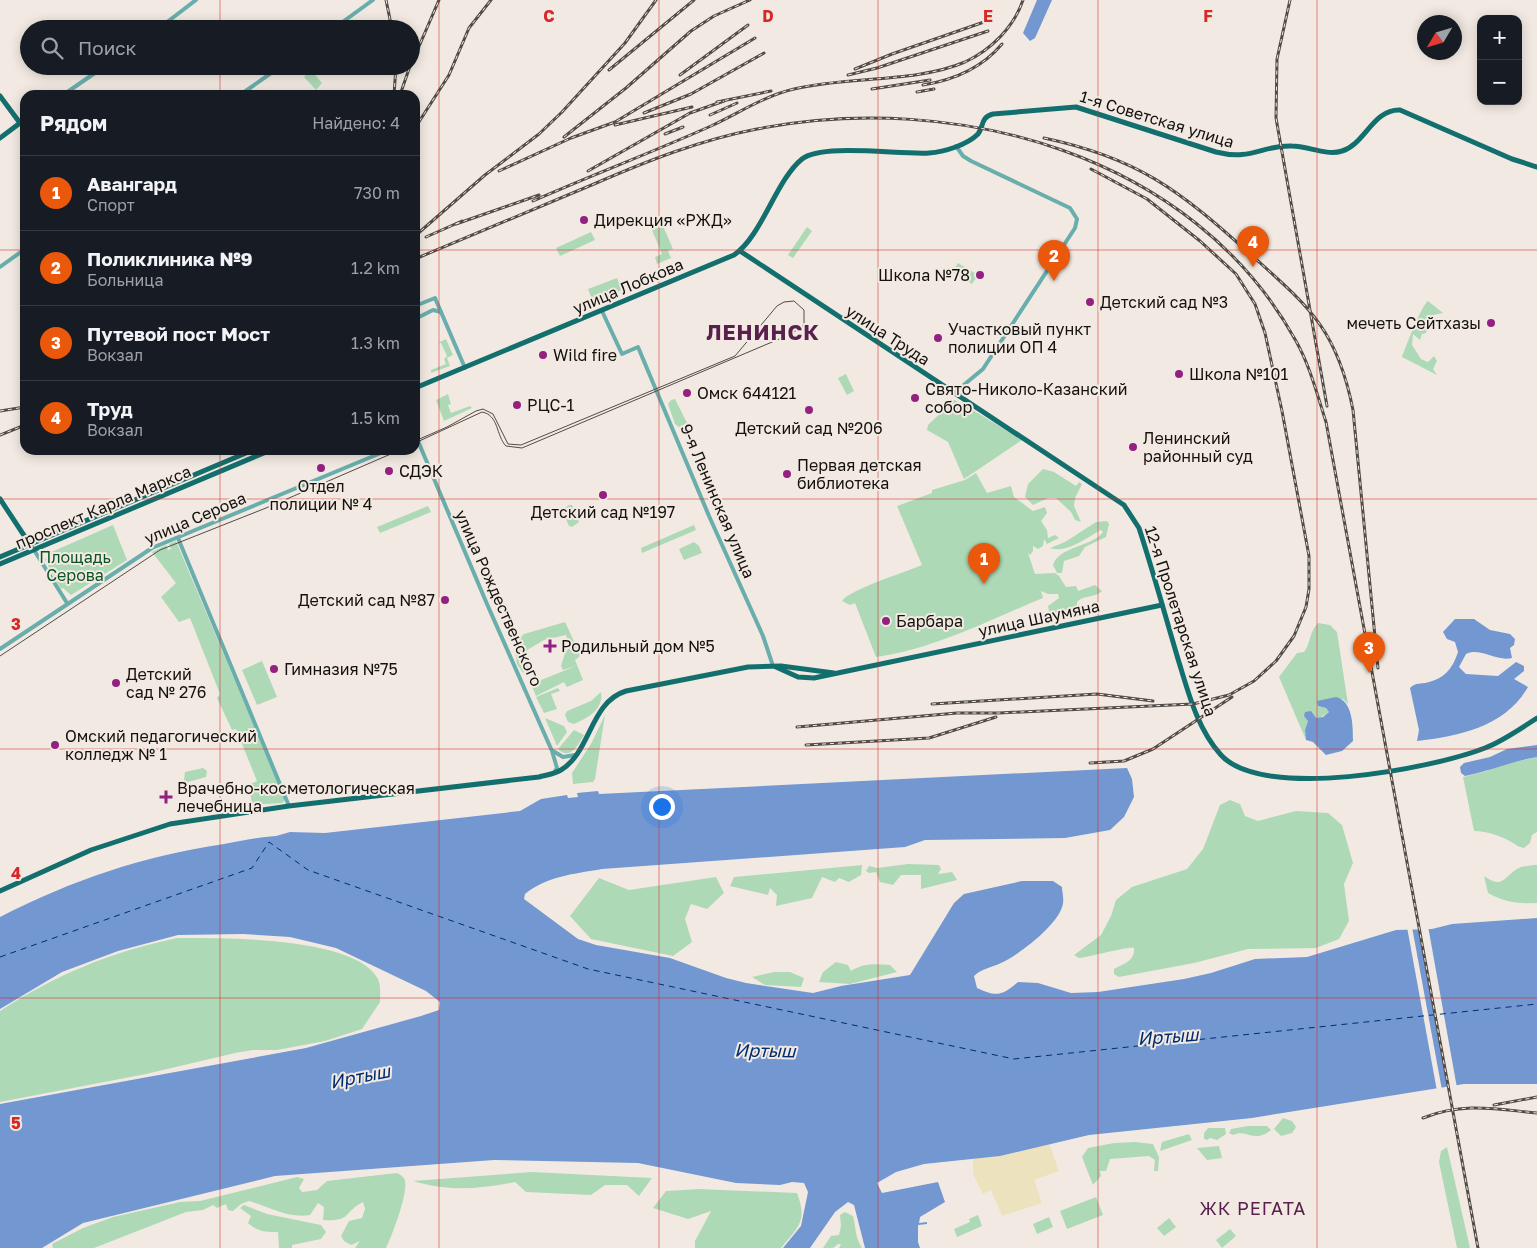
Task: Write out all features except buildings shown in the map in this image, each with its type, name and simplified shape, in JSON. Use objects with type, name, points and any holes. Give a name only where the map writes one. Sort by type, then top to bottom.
[{"type":"main road","points":[[0,96],[20,119]]},
{"type":"main road","name":"1-я Советская улица","points":[[740,251],[796,165],[808,154],[819,152],[927,154],[944,151],[976,135],[983,121],[989,115],[1069,106],[1090,110],[1232,156],[1248,155],[1289,146],[1326,152],[1342,151],[1353,144],[1381,116],[1387,112],[1400,110],[1512,159],[1537,167]]},
{"type":"main road","points":[[0,138],[20,124]]},
{"type":"main road","name":"улица Лобкова","points":[[420,386],[602,311],[740,251]]},
{"type":"main road","name":"улица Труда","points":[[740,251],[1124,505]]},
{"type":"main road","name":"проспект Карла Маркса","points":[[0,564],[242,455]]},
{"type":"main road","name":"проспект Карла Маркса","points":[[0,557],[254,455]]},
{"type":"main road","points":[[0,499],[34,550]]},
{"type":"main road","name":"12-я Пролетарская улица","points":[[1124,505],[1139,528],[1199,720],[1214,746],[1226,760],[1251,772],[1281,777],[1332,778],[1401,769],[1464,755],[1491,746],[1537,718]]},
{"type":"main road","name":"улица Шаумяна","points":[[806,679],[1162,605]]},
{"type":"main road","points":[[0,891],[74,857],[156,828],[289,806],[538,777],[554,773],[568,764],[607,702],[620,692],[739,668],[773,666],[806,679],[808,671]]},
{"type":"main road","name":"улица Шаумяна","points":[[773,666],[834,673]]},
{"type":"street","points":[[170,20],[196,0]]},
{"type":"street","points":[[345,20],[373,0]]},
{"type":"street","points":[[71,90],[92,75]]},
{"type":"street","points":[[247,90],[268,75]]},
{"type":"street","points":[[954,393],[983,369],[1075,228],[1076,215],[1070,208],[1054,199],[972,162],[963,156],[956,146]]},
{"type":"street","points":[[0,267],[20,253]]},
{"type":"street","points":[[420,304],[436,298],[465,368]]},
{"type":"street","points":[[420,316],[433,310],[441,312]]},
{"type":"street","name":"9-я Ленинская улица","points":[[602,311],[622,354],[638,347],[709,516],[763,636],[773,666]]},
{"type":"street","name":"улица Рождественского","points":[[420,445],[556,761]]},
{"type":"street","name":"улица Серова","points":[[0,649],[66,603],[152,548],[376,455]]},
{"type":"street","points":[[178,538],[289,806]]},
{"type":"street","points":[[34,550],[66,603]]},
{"type":"street","points":[[551,749],[563,757],[575,755]]},
{"type":"street","points":[[554,773],[557,768],[556,761],[568,764]]},
{"type":"green space","points":[[306,75],[315,75],[322,83],[316,90],[304,77]]},
{"type":"green space","points":[[663,226],[673,249],[668,251],[671,258],[657,264],[655,257],[662,254],[652,230]]},
{"type":"green space","points":[[807,227],[812,231],[793,258],[788,255]]},
{"type":"green space","points":[[591,232],[595,240],[560,256],[556,248]]},
{"type":"green space","points":[[958,263],[978,275],[972,284],[952,272]]},
{"type":"green space","points":[[617,278],[622,290],[593,302],[588,289]]},
{"type":"green space","points":[[1428,301],[1443,313],[1433,315],[1426,333],[1422,334],[1420,340],[1413,334],[1412,345],[1421,359],[1428,362],[1434,356],[1437,361],[1433,369],[1437,375],[1402,357],[1418,318]]},
{"type":"green space","points":[[446,339],[453,355],[447,358],[450,366],[431,373],[431,370],[446,364],[444,359],[447,356],[441,343],[438,343]]},
{"type":"green space","points":[[846,374],[854,391],[847,395],[838,378]]},
{"type":"green space","points":[[448,394],[451,404],[448,405],[451,413],[470,406],[472,408],[444,421],[436,400]]},
{"type":"green space","points":[[675,399],[687,423],[679,427],[675,424],[668,404],[671,400]]},
{"type":"green space","points":[[954,400],[1022,440],[964,479],[948,442],[927,430],[928,425]]},
{"type":"green space","points":[[1043,469],[1054,472],[1076,486],[1079,482],[1082,484],[1075,498],[1074,506],[1081,522],[1075,520],[1071,512],[1056,498],[1048,498],[1033,505],[1025,497],[1028,484]]},
{"type":"green space","points":[[976,473],[987,493],[1011,486],[1014,497],[1033,511],[1045,507],[1047,513],[1041,521],[1047,530],[1048,538],[1055,535],[1059,538],[1047,544],[1044,539],[1043,546],[1038,549],[1033,546],[1033,551],[1030,555],[1028,553],[1035,574],[1055,573],[1066,587],[1076,586],[1078,591],[1095,585],[1102,591],[1077,602],[1077,616],[1058,619],[1052,615],[1048,606],[1059,598],[1058,594],[1048,594],[1041,591],[1043,598],[941,641],[919,648],[876,657],[855,603],[850,605],[842,601],[855,591],[866,586],[922,565],[897,506],[932,493],[932,490],[965,480]]},
{"type":"green space","points":[[572,505],[579,522],[572,527],[569,526],[562,510]]},
{"type":"green space","points":[[428,506],[431,512],[380,533],[377,527]]},
{"type":"green space","points":[[1107,521],[1109,524],[1106,537],[1085,547],[1079,556],[1064,561],[1062,573],[1057,573],[1053,565],[1056,559],[1069,550],[1098,537],[1103,532],[1101,530],[1063,549],[1050,548],[1065,542],[1096,522]]},
{"type":"green space","name":"Площадь Серова","points":[[113,525],[127,560],[71,595],[63,588],[61,589],[45,560],[47,554]]},
{"type":"green space","points":[[694,525],[696,530],[642,553],[641,548]]},
{"type":"green space","points":[[176,541],[285,800],[282,803],[252,805],[249,785],[257,781],[236,729],[232,730],[217,698],[220,694],[190,618],[179,622],[161,597],[176,583],[152,552],[166,545],[168,550],[171,549],[169,544]]},
{"type":"green space","points":[[694,542],[699,546],[702,553],[684,560],[679,549]]},
{"type":"green space","points":[[565,622],[580,654],[575,660],[583,680],[567,687],[564,682],[536,696],[531,684],[576,666],[563,670],[561,666],[565,653],[570,647],[566,635],[544,640],[527,650],[529,664],[523,673],[517,664],[514,644],[524,634]]},
{"type":"green space","points":[[1318,623],[1330,625],[1337,632],[1348,704],[1343,699],[1318,706],[1326,708],[1329,712],[1318,719],[1308,721],[1305,730],[1306,740],[1279,677],[1297,653],[1304,652]]},
{"type":"green space","points":[[262,661],[277,697],[257,705],[242,670]]},
{"type":"green space","points":[[558,688],[560,691],[551,694],[557,709],[544,713],[536,697]]},
{"type":"green space","points":[[601,692],[600,703],[594,712],[574,724],[568,722],[565,715],[567,711],[591,701]]},
{"type":"green space","points":[[605,715],[595,779],[593,782],[573,784],[572,773],[591,744]]},
{"type":"green space","points":[[545,718],[564,726],[567,732],[557,746]]},
{"type":"green space","points":[[574,730],[584,735],[573,750],[566,753],[562,752],[558,749]]},
{"type":"green space","points":[[1537,757],[1537,832],[1532,835],[1530,843],[1522,848],[1494,834],[1474,831],[1463,777],[1487,771],[1500,765]]},
{"type":"green space","points":[[203,768],[207,771],[206,777],[188,782],[184,780],[185,772]]},
{"type":"green space","points":[[1230,800],[1240,804],[1245,816],[1258,821],[1296,811],[1328,813],[1342,825],[1353,863],[1344,884],[1349,921],[1339,939],[1316,948],[1248,949],[1194,963],[1119,977],[1114,974],[1114,969],[1131,959],[1134,948],[1079,958],[1074,955],[1101,935],[1111,916],[1116,900],[1132,887],[1187,869],[1203,849],[1220,805]]},
{"type":"green space","points":[[908,864],[939,865],[941,869],[938,874],[952,872],[957,880],[921,889],[921,875],[901,875],[893,885],[880,882],[876,872],[869,873],[866,871],[869,866],[877,868]]},
{"type":"green space","points":[[862,865],[861,875],[849,882],[839,878],[835,882],[822,877],[812,898],[776,906],[777,895],[770,888],[768,895],[730,886],[734,877]]},
{"type":"green space","points":[[1537,865],[1537,903],[1511,902],[1488,893],[1484,876],[1500,882],[1521,867]]},
{"type":"green space","points":[[716,877],[724,893],[707,909],[691,904],[685,919],[692,942],[673,956],[591,939],[570,916],[599,878],[629,890]]},
{"type":"green space","points":[[177,938],[224,938],[286,942],[343,954],[365,965],[378,979],[380,1002],[362,1029],[325,1041],[277,1050],[253,1050],[235,1053],[146,1074],[0,1102],[0,1011],[42,986],[85,966],[130,950]]},
{"type":"green space","points":[[836,962],[848,965],[851,971],[865,965],[880,964],[890,965],[897,972],[850,984],[819,982],[823,972]]},
{"type":"green space","points":[[774,972],[790,972],[804,978],[801,987],[765,985],[752,977]]},
{"type":"green space","points":[[1283,1118],[1292,1121],[1296,1127],[1292,1133],[1281,1136],[1274,1129]]},
{"type":"green space","points":[[1248,1126],[1267,1126],[1271,1130],[1260,1136],[1242,1133],[1233,1135],[1229,1133],[1231,1129]]},
{"type":"green space","points":[[1208,1128],[1225,1128],[1226,1134],[1217,1140],[1204,1139],[1204,1133]]},
{"type":"green space","points":[[1189,1134],[1192,1140],[1160,1151],[1162,1142]]},
{"type":"green space","points":[[1135,1142],[1153,1144],[1159,1157],[1158,1171],[1154,1171],[1155,1160],[1149,1156],[1110,1159],[1106,1171],[1100,1171],[1101,1176],[1093,1185],[1082,1157],[1088,1148],[1114,1143]]},
{"type":"green space","points":[[1219,1146],[1222,1158],[1207,1160],[1197,1148]]},
{"type":"green space","points":[[1447,1147],[1470,1248],[1457,1248],[1439,1162],[1441,1151]]},
{"type":"green space","points":[[532,1172],[652,1178],[639,1196],[627,1185],[605,1185],[591,1195],[526,1192],[515,1182],[489,1186],[451,1188],[413,1181]]},
{"type":"green space","points":[[397,1173],[405,1181],[404,1195],[386,1248],[355,1248],[360,1241],[351,1245],[344,1241],[341,1236],[349,1221],[362,1218],[365,1209],[363,1202],[343,1218],[332,1220],[323,1220],[324,1207],[318,1203],[310,1215],[302,1216],[279,1212],[249,1201],[241,1204],[233,1211],[228,1210],[226,1204],[217,1208],[213,1205],[203,1210],[186,1212],[94,1248],[53,1248],[52,1244],[83,1228],[113,1217],[180,1202],[200,1201],[297,1177],[304,1179],[299,1188],[302,1192],[317,1190],[327,1181]]},
{"type":"green space","points":[[699,1189],[797,1193],[802,1210],[800,1223],[781,1248],[695,1248],[695,1241],[711,1211],[688,1219],[653,1208],[666,1191]]},
{"type":"green space","points":[[1096,1197],[1103,1215],[1067,1229],[1060,1211]]},
{"type":"green space","points":[[244,1205],[267,1214],[321,1225],[326,1232],[321,1239],[292,1245],[292,1248],[279,1248],[278,1232],[262,1231],[248,1223],[251,1216],[240,1208]]},
{"type":"green space","points":[[845,1212],[853,1216],[857,1236],[862,1248],[839,1248],[841,1244],[838,1244],[833,1248],[823,1248],[831,1236],[839,1235],[841,1226],[840,1215]]},
{"type":"green space","points":[[978,1215],[982,1226],[957,1237],[954,1229],[970,1222],[969,1219]]},
{"type":"green space","points":[[1049,1217],[1053,1227],[1037,1234],[1033,1224]]},
{"type":"green space","points":[[1169,1218],[1176,1227],[1164,1236],[1157,1228]]},
{"type":"green space","points":[[1230,1229],[1236,1236],[1222,1248],[1216,1240]]},
{"type":"sand","points":[[1049,1143],[1059,1171],[1034,1180],[1042,1203],[1002,1216],[991,1190],[983,1194],[973,1174],[973,1158],[1000,1156]]},
{"type":"water","points":[[1037,0],[1052,0],[1035,38],[1030,41],[1023,33]]},
{"type":"water","points":[[1455,619],[1474,619],[1490,630],[1510,634],[1515,639],[1514,645],[1510,648],[1512,658],[1500,658],[1477,652],[1466,654],[1459,667],[1466,674],[1498,676],[1516,662],[1524,666],[1524,671],[1514,679],[1528,687],[1507,712],[1480,727],[1449,736],[1417,741],[1419,730],[1410,688],[1415,684],[1437,679],[1450,669],[1458,652],[1455,642],[1447,639],[1443,632]]},
{"type":"water","points":[[1336,697],[1342,699],[1349,709],[1353,741],[1342,751],[1326,755],[1313,742],[1306,740],[1305,730],[1308,721],[1304,716],[1305,712],[1311,711],[1316,718],[1323,717],[1329,712],[1326,708],[1318,706],[1317,701]]},
{"type":"water","points":[[1537,745],[1537,757],[1465,776],[1461,773],[1460,767],[1464,763],[1490,757],[1507,749]]},
{"type":"water","name":"Иртыш","points":[[1127,768],[1132,779],[1134,797],[1124,817],[1110,830],[1065,838],[925,840],[905,847],[602,869],[552,879],[533,888],[525,894],[524,899],[578,939],[596,945],[670,958],[746,983],[813,993],[841,986],[910,975],[954,903],[964,894],[1022,881],[1053,881],[1062,887],[1063,903],[1055,920],[1038,938],[1009,959],[974,976],[977,988],[989,993],[999,994],[1018,982],[1038,983],[1071,993],[1098,992],[1184,979],[1211,973],[1255,959],[1307,957],[1396,930],[1432,929],[1452,924],[1537,918],[1537,1084],[1464,1084],[1252,1118],[1089,1135],[1000,1156],[924,1164],[896,1172],[877,1183],[882,1193],[938,1182],[945,1202],[920,1217],[919,1223],[927,1222],[927,1224],[918,1225],[920,1248],[865,1248],[854,1205],[848,1202],[835,1212],[810,1248],[783,1248],[801,1226],[808,1192],[804,1183],[792,1182],[780,1185],[736,1183],[638,1163],[494,1160],[275,1176],[83,1223],[42,1248],[0,1248],[0,1104],[306,1048],[439,1010],[440,1002],[426,991],[336,948],[290,937],[243,934],[178,935],[118,951],[62,972],[0,1009],[0,917],[55,891],[109,871],[193,849],[276,836],[290,832],[325,833],[520,811],[541,799],[567,795],[568,798],[578,797],[577,793],[598,791],[599,794]]},
{"type":"pier","points":[[1428,926],[1457,1088],[1448,1089],[1418,927]]},
{"type":"pier","points":[[1407,927],[1412,927],[1442,1090],[1437,1091]]},
{"type":"ferry route","points":[[0,957],[252,868],[269,842],[308,870],[588,969],[1014,1059],[1537,1004]]},
{"type":"tram line","points":[[420,439],[483,409],[493,414],[508,444],[521,445],[735,356],[777,306],[784,302],[794,301],[804,310],[804,325],[791,334],[522,448],[506,446],[492,417],[482,412],[420,441]]},
{"type":"tram line","points":[[0,656],[160,550],[266,508],[388,455]]},
{"type":"railway","points":[[386,0],[390,20]]},
{"type":"railway","points":[[420,44],[439,0]]},
{"type":"railway","points":[[420,120],[449,75],[469,28],[491,0]]},
{"type":"railway","points":[[420,232],[485,175],[539,134],[562,112],[625,43],[656,0]]},
{"type":"railway","points":[[609,70],[694,0]]},
{"type":"railway","points":[[564,137],[626,88],[691,31],[714,16],[750,0]]},
{"type":"railway","points":[[533,201],[689,136],[762,100],[783,92],[836,82],[925,73],[946,69],[965,62],[984,51],[1000,37],[1014,19],[1023,0]]},
{"type":"railway","points":[[1290,0],[1277,59],[1276,118],[1327,406]]},
{"type":"railway","points":[[855,69],[984,22]]},
{"type":"railway","points":[[680,75],[748,25]]},
{"type":"railway","points":[[848,75],[877,68],[988,31]]},
{"type":"railway","points":[[499,171],[571,138],[615,122],[755,38]]},
{"type":"railway","points":[[923,85],[946,80],[967,72],[986,60],[1002,44]]},
{"type":"railway","points":[[644,113],[691,94],[764,53]]},
{"type":"railway","points":[[394,90],[395,75]]},
{"type":"railway","points":[[402,90],[407,75]]},
{"type":"railway","points":[[872,89],[930,80]]},
{"type":"railway","points":[[917,92],[934,89]]},
{"type":"railway","points":[[717,102],[771,91]]},
{"type":"railway","points":[[588,171],[690,113],[724,101]]},
{"type":"railway","points":[[710,115],[737,103]]},
{"type":"railway","points":[[615,125],[692,107]]},
{"type":"railway","points":[[420,257],[634,167],[694,145],[757,129],[833,119],[911,119],[988,130],[1062,150],[1133,181],[1196,224],[1251,277],[1296,341],[1309,370],[1326,422],[1478,1248]]},
{"type":"railway","points":[[665,134],[683,127]]},
{"type":"railway","points":[[1044,138],[1077,146],[1106,156],[1156,179],[1178,194],[1201,211],[1288,288],[1304,304],[1329,338],[1338,358],[1353,410],[1378,668]]},
{"type":"railway","points":[[797,727],[957,713],[999,713],[1193,704],[1229,695],[1254,681],[1276,661],[1294,636],[1306,607],[1309,589],[1309,556],[1282,411],[1265,333],[1255,304],[1236,274],[1200,241],[1147,199],[1091,169]]},
{"type":"railway","points":[[456,224],[539,195]]},
{"type":"railway","points":[[426,237],[462,221]]},
{"type":"railway","points":[[0,411],[20,408]]},
{"type":"railway","points":[[0,435],[20,427]]},
{"type":"railway","points":[[932,704],[1097,694],[1153,701]]},
{"type":"railway","points":[[1090,763],[1124,761],[1153,749],[1232,697]]},
{"type":"railway","points":[[806,745],[929,738],[996,717]]},
{"type":"railway","points":[[1494,1105],[1537,1097]]},
{"type":"railway","points":[[1423,1118],[1466,1108],[1537,1113]]},
{"type":"place","name":"Дирекция «РЖД»","points":[[584,220]]},
{"type":"place","name":"Труд","points":[[1253,267]]},
{"type":"place","name":"Школа №78","points":[[980,275]]},
{"type":"place","name":"Поликлиника №9","points":[[1054,281]]},
{"type":"place","name":"Детский сад №3","points":[[1090,302]]},
{"type":"place","name":"мечеть Сейтхазы","points":[[1491,323]]},
{"type":"place","name":"Участковый пункт полиции ОП 4","points":[[938,338]]},
{"type":"place","name":"Wild fire","points":[[543,355]]},
{"type":"place","name":"Школа №101","points":[[1179,374]]},
{"type":"place","name":"Омск 644121","points":[[687,393]]},
{"type":"place","name":"Свято-Николо-Казанский собор","points":[[915,398]]},
{"type":"place","name":"РЦС-1","points":[[517,405]]},
{"type":"place","name":"Детский сад №206","points":[[809,410]]},
{"type":"place","name":"Ленинский районный суд","points":[[1133,447]]},
{"type":"place","name":"Отдел полиции № 4","points":[[321,468]]},
{"type":"place","name":"СДЭК","points":[[389,471]]},
{"type":"place","name":"Первая детская библиотека","points":[[787,474]]},
{"type":"place","name":"Детский сад №197","points":[[603,495]]},
{"type":"place","name":"Авангард","points":[[984,584]]},
{"type":"place","name":"Детский сад №87","points":[[445,600]]},
{"type":"place","name":"Барбара","points":[[886,621]]},
{"type":"place","name":"Родильный дом №5","points":[[550,646]]},
{"type":"place","name":"Гимназия №75","points":[[274,669]]},
{"type":"place","name":"Путевой пост Мост","points":[[1369,673]]},
{"type":"place","name":"Детский сад № 276","points":[[116,683]]},
{"type":"place","name":"Омский педагогический колледж № 1","points":[[55,745]]},
{"type":"place","name":"Врачебно-косметологическая лечебница","points":[[166,797]]},
{"type":"district","name":"ЛЕНИНСК","points":[[763,333]]},
{"type":"district","name":"ЖК РЕГАТА","points":[[1253,1209]]}]
